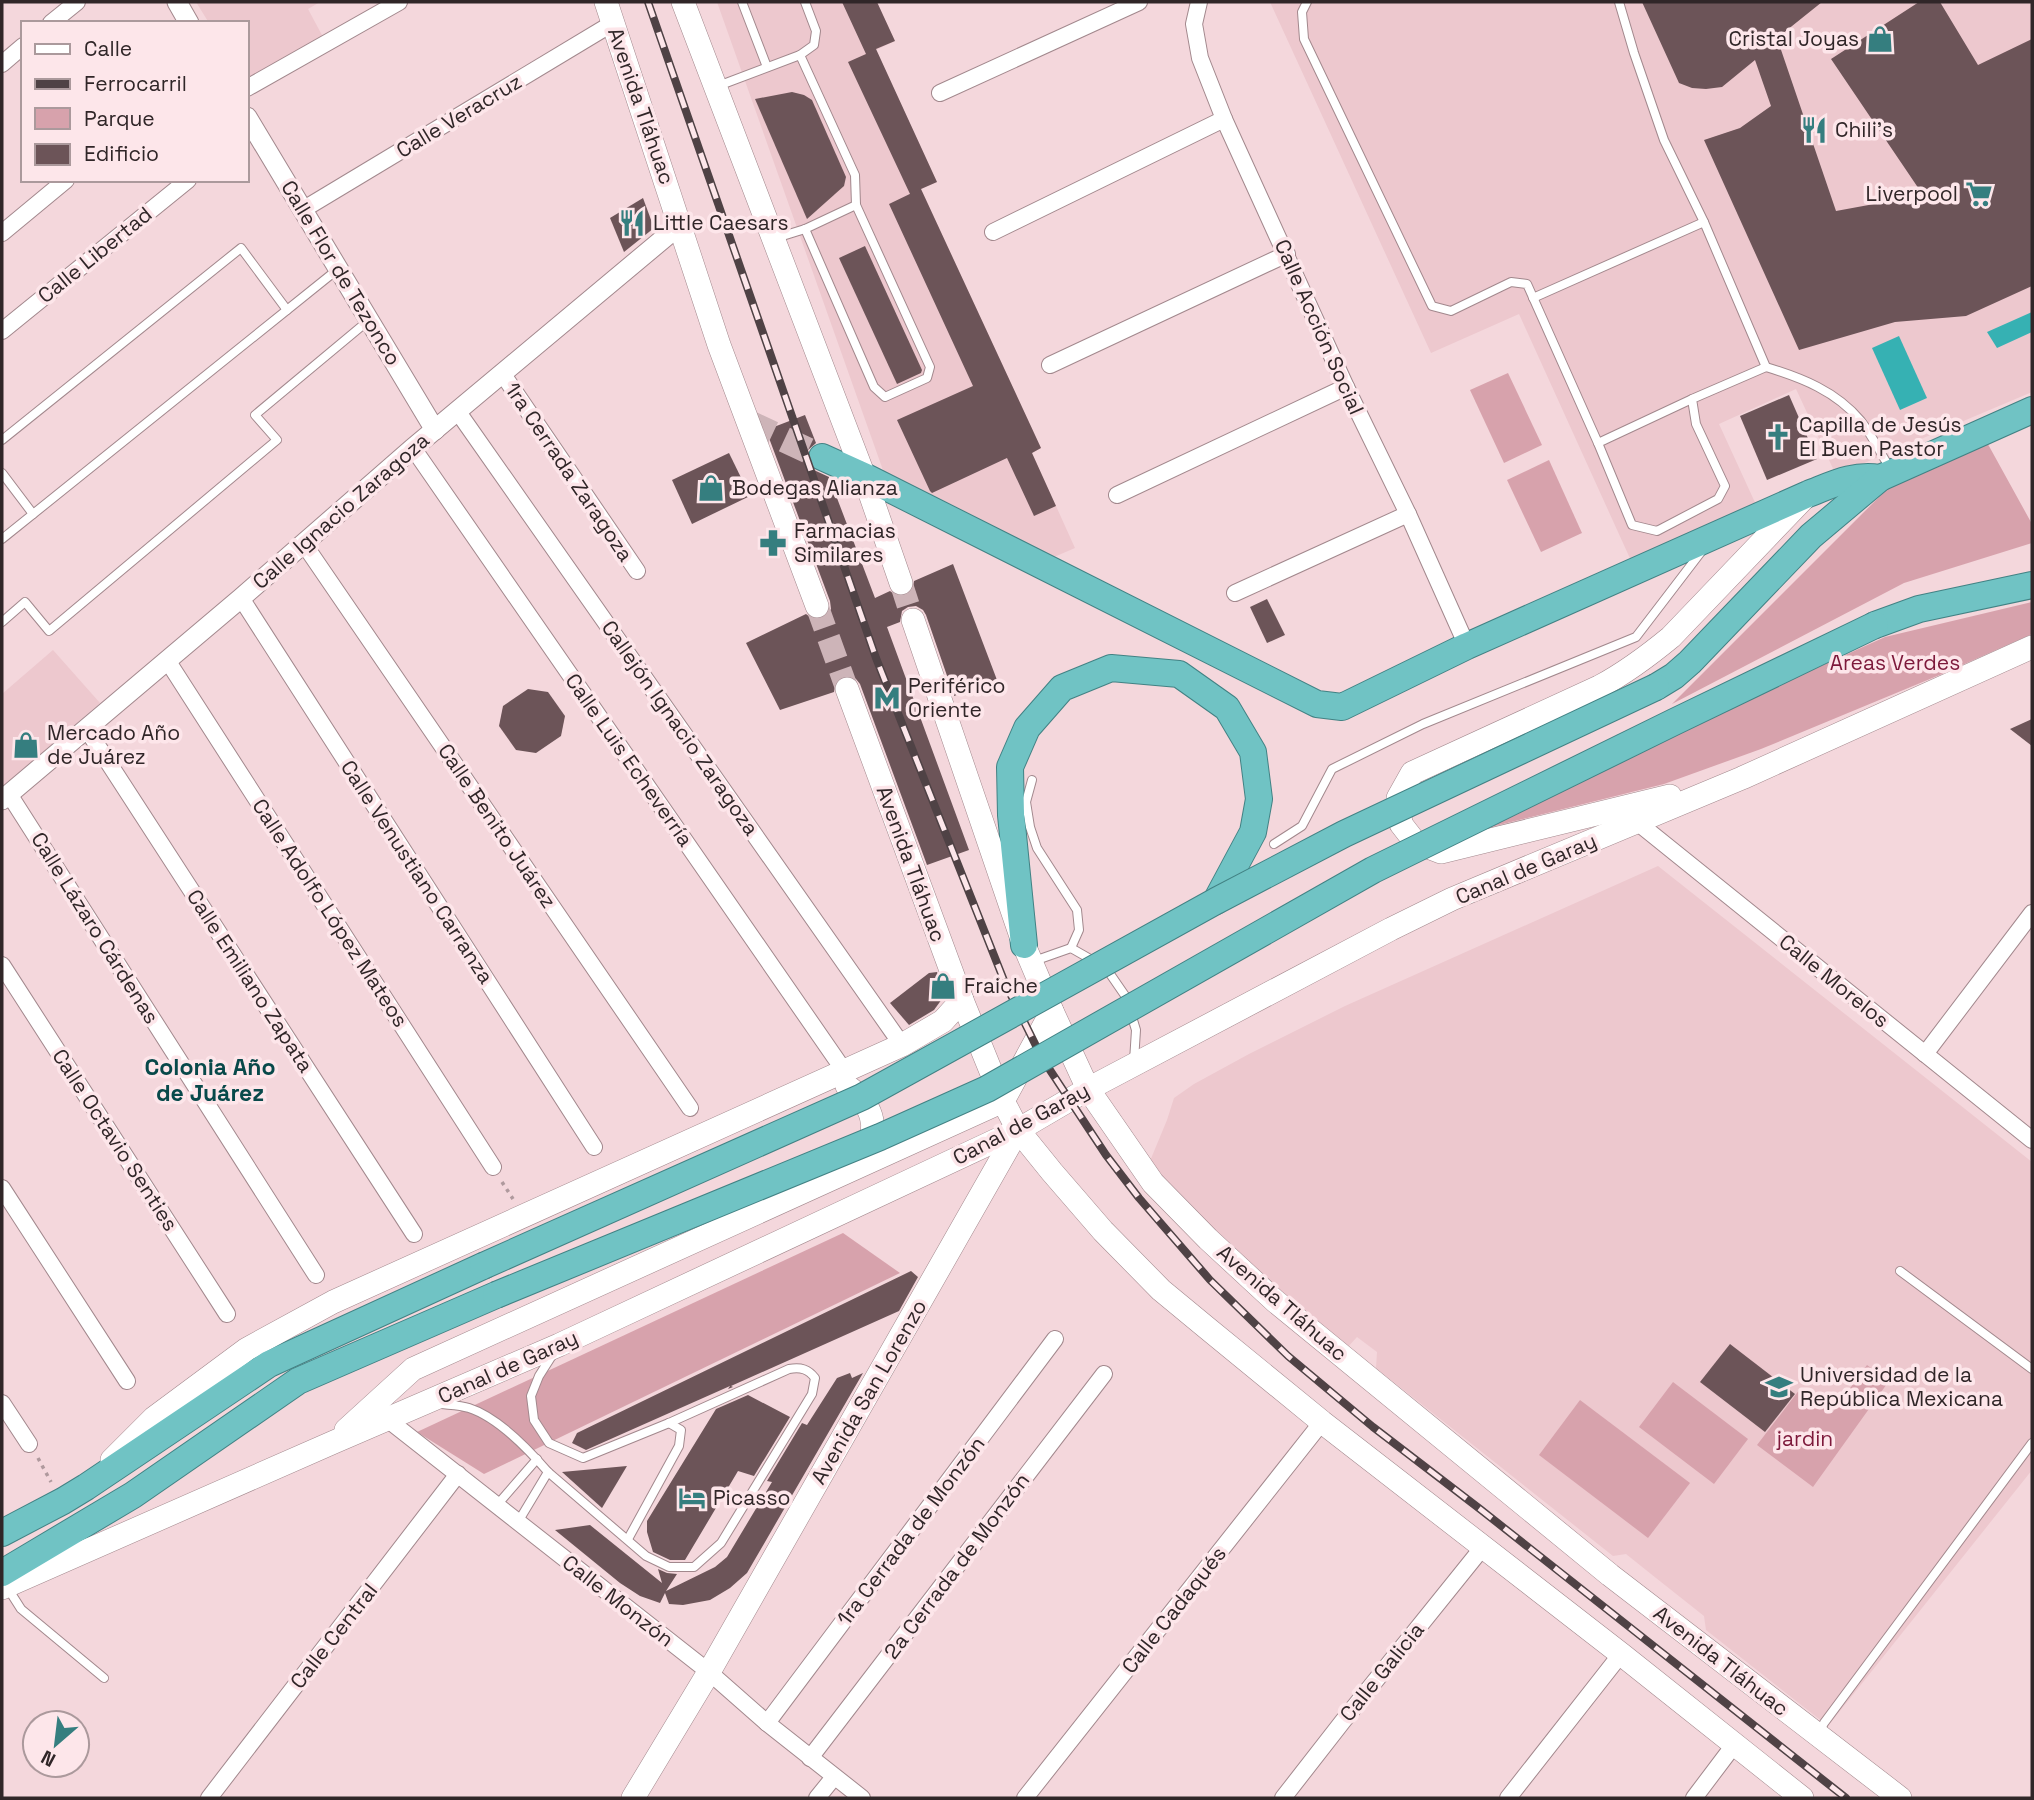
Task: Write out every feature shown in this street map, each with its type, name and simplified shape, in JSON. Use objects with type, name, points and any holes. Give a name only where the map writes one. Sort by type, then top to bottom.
[{"type":"highway","points":[[2,1533],[86,1487],[268,1364],[862,1097],[1216,901],[1344,834],[1656,687],[1690,662],[1811,536],[1886,475],[2032,410]]},
{"type":"highway","points":[[822,457],[1317,704],[1342,706],[1467,646],[1808,494],[1849,478],[1886,475]]},
{"type":"highway","points":[[4,1582],[298,1381],[496,1295],[880,1137],[987,1089],[1373,870],[1875,625],[1919,609],[2032,584]]},
{"type":"highway","points":[[1028,953],[1011,815],[1010,767],[1027,728],[1062,688],[1111,668],[1179,674],[1227,708],[1253,752],[1259,799],[1253,832],[1216,901]]},
{"type":"main road","points":[[683,2],[864,476],[901,583]]},
{"type":"main road","name":"Avenida Tláhuac","points":[[610,12],[719,345],[817,606]]},
{"type":"main road","points":[[1742,778],[1441,852],[1415,842],[1401,824],[1398,798],[1412,773],[1599,687],[1647,657],[1671,637],[1808,494]]},
{"type":"main road","name":"Avenida Tláhuac","points":[[913,620],[1028,953],[1052,1011],[1088,1089],[1153,1183],[1275,1301],[1610,1575],[1900,1798]]},
{"type":"main road","name":"Canal de Garay","points":[[4,1582],[334,1442],[384,1409],[427,1402],[559,1345],[1018,1130],[1088,1089],[1391,929],[1452,900],[1742,778],[2032,647]]},
{"type":"main road","name":"Avenida Tláhuac","points":[[847,689],[962,1000],[1003,1101],[1018,1130],[1052,1172],[1161,1290],[1322,1422],[1802,1798]]},
{"type":"main road","points":[[86,1487],[154,1418],[247,1349],[333,1302],[902,1045],[943,1021],[962,1000]]},
{"type":"main road","points":[[384,1409],[413,1369],[1003,1101],[1052,1011]]},
{"type":"main road","points":[[836,1076],[838,1082],[858,1094],[866,1105],[875,1133],[858,1167]]},
{"type":"main road","name":"Avenida San Lorenzo","points":[[633,1798],[709,1672],[1018,1130]]},
{"type":"street","points":[[53,21],[77,2]]},
{"type":"street","points":[[177,2],[188,21]]},
{"type":"street","points":[[248,87],[399,2]]},
{"type":"street","points":[[940,93],[1139,2]]},
{"type":"street","name":"Calle Acción Social","points":[[1199,2],[1194,24],[1200,58],[1224,119],[1467,646]]},
{"type":"street","name":"Calle Veracruz","points":[[304,209],[610,12]]},
{"type":"street","points":[[2,64],[21,48]]},
{"type":"street","points":[[993,232],[1224,119]]},
{"type":"street","name":"Calle Flor de Tezonco","points":[[249,125],[304,209],[435,430]]},
{"type":"street","points":[[2,233],[64,182]]},
{"type":"street","name":"Calle Libertad","points":[[2,331],[186,182]]},
{"type":"street","name":"Calle Ignacio Zaragoza","points":[[5,797],[413,448],[681,224]]},
{"type":"street","points":[[1050,365],[1287,254]]},
{"type":"street","name":"1ra Cerrada Zaragoza","points":[[502,373],[637,571]]},
{"type":"street","points":[[1117,495],[1346,387]]},
{"type":"street","name":"Callejón Ignacio Zaragoza","points":[[458,412],[902,1045]]},
{"type":"street","name":"Calle Luis Echeverría","points":[[413,448],[836,1076]]},
{"type":"street","points":[[1235,593],[1408,514]]},
{"type":"street","name":"Calle Benito Juárez","points":[[304,544],[690,1108]]},
{"type":"street","name":"Calle Venustiano Carranza","points":[[241,597],[594,1147]]},
{"type":"street","name":"Calle Adolfo López Mateos","points":[[167,660],[493,1167]]},
{"type":"street","name":"Calle Emiliano Zapata","points":[[86,728],[414,1234]]},
{"type":"street","name":"Calle Lázaro Cárdenas","points":[[5,797],[316,1275]]},
{"type":"street","name":"Calle Morelos","points":[[1637,822],[2032,1140]]},
{"type":"street","points":[[1925,1054],[2032,913]]},
{"type":"street","name":"Calle Octavio Senties","points":[[2,965],[227,1314]]},
{"type":"street","points":[[2,1188],[127,1381]]},
{"type":"street","name":"1ra Cerrada de Monzón","points":[[767,1723],[1055,1339]]},
{"type":"street","name":"2a Cerrada de Monzón","points":[[810,1758],[1104,1374]]},
{"type":"street","points":[[2,1403],[29,1444]]},
{"type":"street","name":"Calle Monzón","points":[[384,1409],[458,1474],[709,1672],[767,1723],[862,1798]]},
{"type":"street","name":"Calle Cadaqués","points":[[1025,1798],[1322,1422]]},
{"type":"street","name":"Calle Central","points":[[209,1798],[458,1474]]},
{"type":"street","name":"Calle Galicia","points":[[1283,1798],[1483,1547]]},
{"type":"street","points":[[1508,1798],[1621,1654]]},
{"type":"street","points":[[1693,1798],[1734,1745]]},
{"type":"street","points":[[817,1798],[834,1777]]},
{"type":"lane","points":[[742,2],[767,67]]},
{"type":"lane","points":[[715,87],[800,55],[814,45],[816,31],[804,2]]},
{"type":"lane","points":[[1307,2],[1302,12],[1304,39],[1432,306],[1451,311],[1511,282],[1527,284],[1632,525],[1657,531],[1718,499],[1725,486],[1696,424],[1692,399]]},
{"type":"lane","points":[[1619,2],[1664,140],[1766,367]]},
{"type":"lane","points":[[800,55],[855,175],[856,205],[930,367],[927,378],[885,397],[874,387],[805,229]]},
{"type":"lane","points":[[773,239],[805,229],[856,205]]},
{"type":"lane","points":[[1532,298],[1703,222]]},
{"type":"lane","points":[[2,440],[241,248],[287,310]]},
{"type":"lane","points":[[2,539],[338,269]]},
{"type":"lane","points":[[2,622],[25,602],[50,631],[277,440],[255,415],[369,320]]},
{"type":"lane","points":[[1598,443],[1766,367],[1804,379],[1833,396],[1861,421],[1886,475]]},
{"type":"lane","points":[[2,473],[33,513]]},
{"type":"lane","points":[[1274,844],[1302,826],[1332,769],[1423,724],[1636,637],[1714,536]]},
{"type":"lane","points":[[1032,780],[1026,802],[1037,848],[1077,910],[1079,930],[1071,948]]},
{"type":"lane","points":[[1028,953],[1071,948],[1106,968],[1126,997],[1136,1030],[1134,1065]]},
{"type":"lane","points":[[1900,1271],[2032,1369]]},
{"type":"lane","points":[[427,1402],[470,1408],[498,1424],[548,1472],[646,1556],[669,1567],[694,1567],[721,1543],[812,1394],[815,1378],[810,1372],[800,1368],[789,1369],[583,1458],[549,1443],[534,1420],[531,1395],[539,1376],[559,1345]]},
{"type":"lane","points":[[628,1539],[679,1446],[681,1430],[669,1423]]},
{"type":"lane","points":[[1817,1735],[2032,1443]]},
{"type":"lane","points":[[497,1505],[537,1459]]},
{"type":"lane","points":[[517,1521],[548,1472]]},
{"type":"lane","points":[[4,1582],[21,1609],[104,1678]]},
{"type":"path","points":[[493,1167],[523,1216]]},
{"type":"path","points":[[29,1444],[63,1501]]},
{"type":"shaded area","points":[[196,2],[320,2],[308,9],[323,37],[248,79],[248,21],[208,21]]},
{"type":"shaded area","points":[[717,2],[877,2],[895,41],[876,50],[937,182],[921,189],[1041,448],[1032,453],[1075,548],[1054,557],[884,473]]},
{"type":"shaded area","points":[[1270,2],[2032,2],[2032,392],[1836,475],[1796,389],[1719,424],[1758,509],[1633,565],[1519,314],[1431,353]]},
{"type":"shaded area","name":"Mercado Año de Juárez","points":[[53,650],[100,703],[2,787],[2,694]]},
{"type":"shaded area","points":[[1658,866],[2032,1162],[2032,1470],[1828,1726],[1706,1630],[1704,1616],[1626,1554],[1613,1556],[1376,1368],[1377,1352],[1357,1337],[1347,1348],[1250,1270],[1183,1202],[1150,1161],[1174,1098],[1194,1084],[1345,1006]]},
{"type":"green space","points":[[1508,373],[1542,445],[1504,463],[1470,390]]},
{"type":"green space","points":[[1984,437],[2032,524],[2032,543],[1904,583],[1672,704],[1888,488]]},
{"type":"green space","points":[[1549,460],[1582,533],[1541,552],[1507,480]]},
{"type":"green space","name":"Areas Verdes","points":[[2032,602],[2032,634],[1761,749],[1664,784],[1471,832],[1684,728],[1885,637]]},
{"type":"green space","points":[[843,1233],[900,1273],[484,1474],[417,1432]]},
{"type":"green space","name":"jardin","points":[[1867,1365],[1889,1381],[1813,1487],[1757,1445],[1800,1389],[1832,1413]]},
{"type":"green space","points":[[1673,1382],[1748,1439],[1714,1484],[1639,1427]]},
{"type":"green space","points":[[1580,1400],[1690,1483],[1648,1538],[1539,1455]]},
{"type":"water","points":[[2032,312],[2032,332],[1997,348],[1987,332]]},
{"type":"water","points":[[1899,336],[1927,398],[1900,410],[1872,348]]},
{"type":"building","points":[[842,2],[877,2],[895,41],[876,49],[937,182],[921,189],[1041,448],[1032,453],[1056,506],[1034,516],[1007,458],[932,493],[897,420],[973,386],[889,204],[910,194],[848,62],[866,54]]},
{"type":"building","points":[[1642,2],[1822,2],[1777,38],[1836,211],[1923,195],[1831,59],[1919,2],[1940,2],[1978,65],[2032,39],[2032,286],[1966,316],[1895,322],[1799,350],[1704,140],[1740,128],[1771,106],[1755,60],[1722,87],[1692,88],[1679,83]]},
{"type":"building","points":[[792,92],[812,100],[846,177],[844,186],[807,219],[755,99]]},
{"type":"building","name":"Little Caesars","points":[[643,198],[654,228],[624,252],[610,218]]},
{"type":"building","points":[[865,246],[922,370],[921,373],[897,384],[839,258]]},
{"type":"building","name":"Capilla de Jesús El Buen Pastor","points":[[1789,395],[1817,459],[1767,480],[1740,416]]},
{"type":"building","points":[[805,415],[816,443],[807,451],[809,466],[829,477],[875,598],[890,591],[898,597],[906,596],[912,592],[914,581],[953,564],[997,680],[954,696],[923,610],[916,606],[908,607],[902,611],[900,622],[887,627],[969,850],[927,865],[856,679],[850,675],[842,676],[836,681],[834,692],[780,710],[746,643],[806,614],[814,620],[823,619],[831,609],[766,430]]},
{"type":"building","name":"Bodegas Alianza","points":[[729,453],[750,496],[692,524],[672,480]]},
{"type":"building","points":[[1267,599],[1285,635],[1267,643],[1250,607]]},
{"type":"building","points":[[528,689],[548,692],[565,716],[561,736],[536,753],[516,750],[499,726],[503,706]]},
{"type":"building","points":[[2032,719],[2032,746],[2010,729]]},
{"type":"building","points":[[937,972],[945,994],[934,1010],[909,1025],[890,1003],[929,973]]},
{"type":"building","points":[[911,1271],[918,1277],[899,1311],[586,1450],[572,1443],[577,1433]]},
{"type":"building","points":[[1730,1344],[1795,1394],[1765,1432],[1700,1382]]},
{"type":"building","points":[[850,1373],[852,1378],[863,1373],[747,1573],[710,1600],[683,1605],[669,1604],[665,1593],[660,1603],[640,1596],[555,1530],[590,1525],[662,1583],[658,1569],[677,1574],[666,1591],[715,1567],[727,1557],[772,1482],[767,1481],[802,1423],[807,1425],[837,1378]]},
{"type":"building","name":"Picasso","points":[[748,1395],[790,1417],[754,1476],[738,1471],[685,1560],[670,1560],[653,1552],[647,1521],[716,1409]]},
{"type":"building","points":[[627,1466],[602,1508],[562,1472]]},
{"type":"tunnel","points":[[749,423],[822,457]]},
{"type":"tunnel","points":[[901,583],[913,620]]},
{"type":"tunnel","points":[[817,606],[847,689]]},
{"type":"railway","points":[[648,2],[876,658],[1005,983],[1042,1058],[1106,1155],[1139,1198],[1210,1280],[1288,1356],[1373,1427],[1846,1798]]},
{"type":"place","name":"Cristal Joyas","points":[[1880,39]]},
{"type":"place","name":"Chili's","points":[[1814,130]]},
{"type":"place","name":"Liverpool","points":[[1979,194]]},
{"type":"place","name":"Little Caesars","points":[[632,223]]},
{"type":"place","name":"Capilla de Jesús El Buen Pastor","points":[[1778,437]]},
{"type":"place","name":"Bodegas Alianza","points":[[711,488]]},
{"type":"place","name":"Farmacias Similares","points":[[773,543]]},
{"type":"place","name":"Periférico Oriente","points":[[887,698]]},
{"type":"place","name":"Mercado Año de Juárez","points":[[26,745]]},
{"type":"place","name":"Fraiche","points":[[943,986]]},
{"type":"place","name":"Universidad de la República Mexicana","points":[[1779,1387]]},
{"type":"place","name":"Picasso","points":[[692,1498]]},
{"type":"district","name":"Colonia Año de Juárez","points":[[210,1080]]}]
